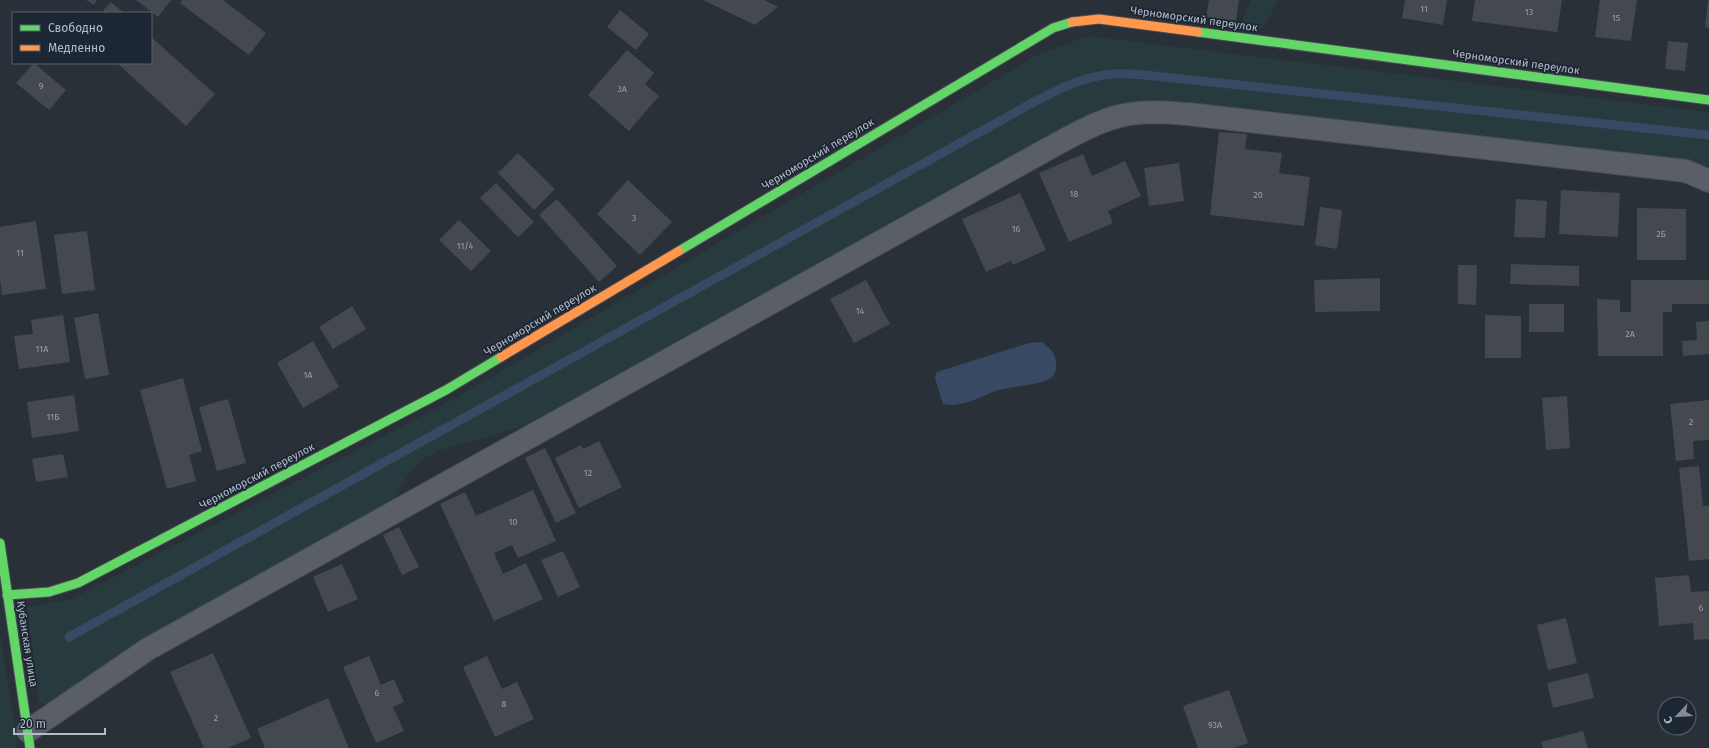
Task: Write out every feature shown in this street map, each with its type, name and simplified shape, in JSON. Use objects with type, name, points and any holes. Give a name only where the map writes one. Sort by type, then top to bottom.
[{"type":"street","name":"Черноморский переулок","points":[[7,595],[50,592],[78,583],[446,390],[1053,28],[1067,23],[1079,20],[1098,19],[1709,100]]},
{"type":"street","points":[[29,740],[154,645],[1053,146],[1090,127],[1118,117],[1138,113],[1188,114],[1686,171],[1709,181]]},
{"type":"street","name":"Кубанская улица","points":[[0,543],[29,740]]},
{"type":"green space","points":[[1251,0],[1279,0],[1263,28],[1241,26]]},
{"type":"green space","points":[[1088,36],[1709,112],[1709,170],[1140,104],[535,423],[441,450],[425,458],[408,475],[392,503],[48,704],[39,703],[27,608],[45,603],[70,600],[452,400],[1039,54]]},
{"type":"green space","points":[[1,639],[18,748],[0,748]]},
{"type":"water","points":[[1042,342],[1051,350],[1056,361],[1055,372],[1049,379],[999,390],[972,401],[957,405],[943,404],[935,378],[937,372],[1029,343]]},
{"type":"building","points":[[86,0],[97,0],[94,5]]},
{"type":"building","points":[[136,0],[171,0],[158,17]]},
{"type":"building","points":[[182,0],[223,0],[266,33],[249,55],[180,3]]},
{"type":"building","points":[[703,0],[764,0],[778,7],[755,25]]},
{"type":"building","points":[[1209,0],[1239,0],[1236,21],[1206,17]]},
{"type":"building","points":[[1405,0],[1447,0],[1443,25],[1402,18]]},
{"type":"building","points":[[1475,0],[1562,0],[1557,32],[1472,21]]},
{"type":"building","points":[[1600,0],[1637,0],[1631,41],[1595,37]]},
{"type":"building","points":[[1709,1],[1709,28],[1705,27]]},
{"type":"building","points":[[111,2],[123,12],[102,12]]},
{"type":"building","points":[[620,10],[649,34],[636,50],[607,27]]},
{"type":"building","points":[[152,38],[215,94],[186,126],[118,64],[152,64]]},
{"type":"building","points":[[1668,41],[1688,43],[1685,71],[1665,69]]},
{"type":"building","points":[[627,50],[654,73],[645,84],[659,96],[629,131],[588,95]]},
{"type":"building","points":[[33,64],[35,64],[66,90],[49,110],[16,83]]},
{"type":"building","points":[[1219,132],[1247,134],[1245,149],[1282,153],[1279,173],[1310,177],[1304,226],[1210,215]]},
{"type":"building","points":[[518,153],[555,189],[534,210],[498,173]]},
{"type":"building","points":[[1083,154],[1092,176],[1125,161],[1141,196],[1108,211],[1113,223],[1069,242],[1039,173]]},
{"type":"building","points":[[1179,163],[1184,201],[1149,206],[1144,168]]},
{"type":"building","points":[[628,180],[672,222],[640,255],[597,214]]},
{"type":"building","points":[[496,183],[534,222],[518,237],[480,198]]},
{"type":"building","points":[[1561,190],[1620,193],[1618,237],[1559,234]]},
{"type":"building","points":[[1020,193],[1046,250],[1013,265],[1011,261],[986,272],[962,219]]},
{"type":"building","points":[[557,199],[617,266],[599,282],[539,215]]},
{"type":"building","points":[[1516,199],[1547,201],[1545,238],[1514,237]]},
{"type":"building","points":[[1320,207],[1342,210],[1337,249],[1315,245]]},
{"type":"building","points":[[1637,208],[1686,209],[1686,260],[1637,260]]},
{"type":"building","points":[[459,220],[491,251],[471,271],[439,240]]},
{"type":"building","points":[[36,221],[46,289],[2,295],[0,280],[0,227]]},
{"type":"building","points":[[87,231],[95,290],[62,294],[54,235]]},
{"type":"building","points":[[1511,264],[1579,266],[1579,286],[1510,284]]},
{"type":"building","points":[[1458,265],[1477,265],[1476,305],[1458,304]]},
{"type":"building","points":[[1380,278],[1380,311],[1315,312],[1314,280]]},
{"type":"building","points":[[866,280],[890,324],[854,343],[830,299]]},
{"type":"building","points":[[1631,280],[1709,280],[1709,304],[1672,304],[1672,312],[1663,312],[1663,356],[1598,356],[1597,299],[1620,300],[1620,312],[1631,312]]},
{"type":"building","points":[[1529,304],[1564,304],[1564,332],[1529,332]]},
{"type":"building","points":[[352,306],[366,329],[333,349],[319,327]]},
{"type":"building","points":[[98,313],[109,375],[85,379],[74,318]]},
{"type":"building","points":[[63,315],[70,362],[19,369],[14,336],[33,334],[31,320]]},
{"type":"building","points":[[1485,315],[1521,316],[1521,358],[1485,358]]},
{"type":"building","points":[[1709,321],[1709,354],[1683,356],[1682,341],[1697,340],[1696,322]]},
{"type":"building","points":[[313,341],[339,387],[303,408],[277,363]]},
{"type":"building","points":[[183,378],[202,451],[189,455],[196,481],[167,489],[140,390]]},
{"type":"building","points":[[74,395],[79,431],[32,438],[27,402]]},
{"type":"building","points":[[1567,396],[1570,448],[1546,450],[1542,398]]},
{"type":"building","points":[[228,399],[246,463],[217,471],[199,407]]},
{"type":"building","points":[[1709,400],[1709,440],[1693,441],[1694,459],[1676,461],[1670,404]]},
{"type":"building","points":[[599,441],[622,487],[579,508],[555,458],[581,445],[583,449]]},
{"type":"building","points":[[545,448],[576,513],[556,523],[525,458]]},
{"type":"building","points":[[63,454],[68,477],[36,482],[32,459]]},
{"type":"building","points":[[1699,466],[1703,506],[1709,506],[1709,559],[1689,561],[1679,468]]},
{"type":"building","points":[[533,490],[556,541],[518,558],[512,545],[494,553],[503,574],[526,563],[543,599],[494,621],[440,504],[465,492],[476,516]]},
{"type":"building","points":[[399,527],[419,567],[402,575],[383,535]]},
{"type":"building","points":[[563,551],[580,587],[558,597],[541,560]]},
{"type":"building","points":[[342,564],[358,599],[328,612],[313,577]]},
{"type":"building","points":[[1689,575],[1691,592],[1709,591],[1709,639],[1694,640],[1693,623],[1659,626],[1655,578]]},
{"type":"building","points":[[1566,618],[1577,663],[1548,670],[1537,625]]},
{"type":"building","points":[[213,653],[251,738],[228,748],[204,748],[170,672]]},
{"type":"building","points":[[369,656],[381,685],[394,679],[404,702],[393,707],[404,731],[376,743],[343,667]]},
{"type":"building","points":[[487,656],[502,689],[517,682],[534,719],[495,737],[463,667]]},
{"type":"building","points":[[1588,673],[1594,698],[1553,708],[1547,683]]},
{"type":"building","points":[[1229,690],[1248,743],[1234,748],[1198,748],[1183,706]]},
{"type":"building","points":[[328,698],[349,748],[265,748],[257,729]]},
{"type":"building","points":[[1583,731],[1588,748],[1543,748],[1541,742]]},
{"type":"waterway","points":[[69,637],[1034,102],[1082,80],[1113,74],[1141,75],[1709,135]]},
{"type":"traffic: fast","points":[[679,251],[1053,28],[1072,22]]},
{"type":"traffic: fast","points":[[1198,32],[1709,100]]},
{"type":"traffic: fast","points":[[7,595],[49,592],[78,583],[446,390],[501,357]]},
{"type":"traffic: fast","points":[[0,543],[30,748]]},
{"type":"traffic: slow","points":[[1072,22],[1099,19],[1198,32]]},
{"type":"traffic: slow","points":[[501,357],[679,251]]}]
